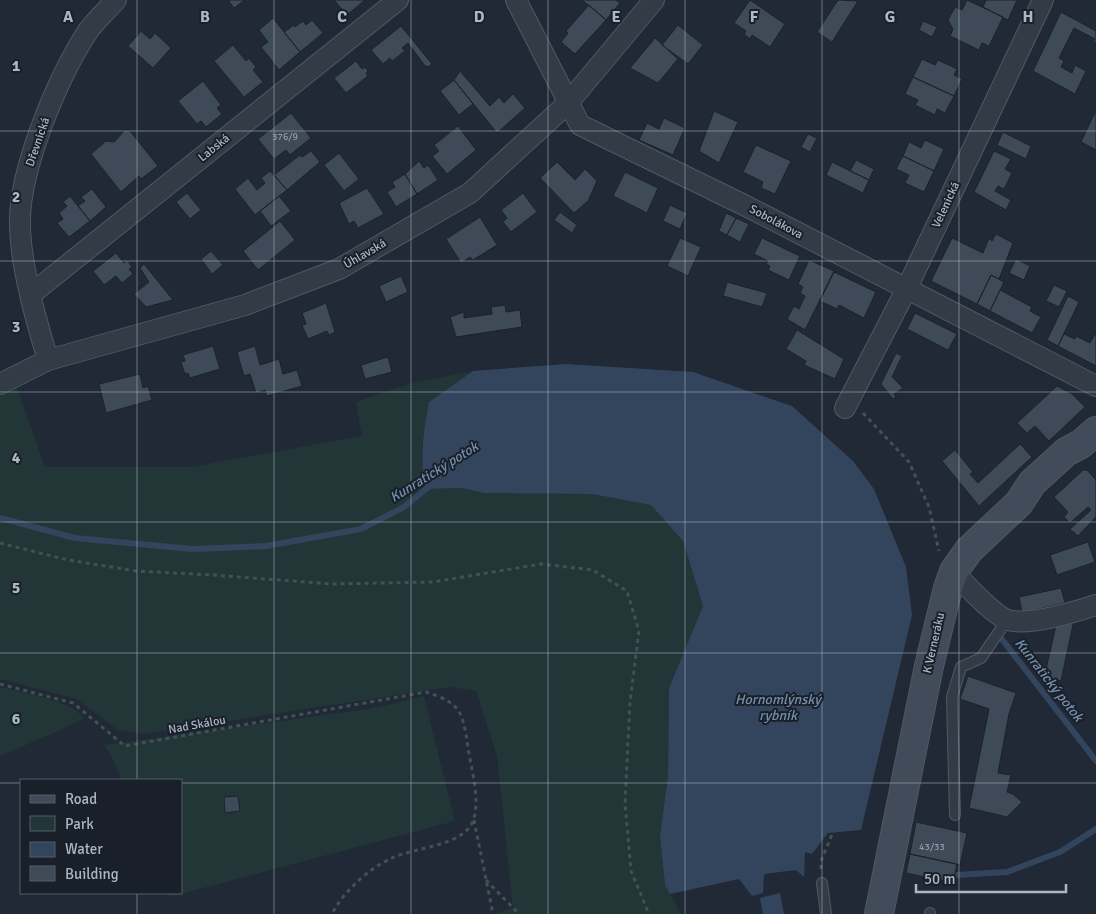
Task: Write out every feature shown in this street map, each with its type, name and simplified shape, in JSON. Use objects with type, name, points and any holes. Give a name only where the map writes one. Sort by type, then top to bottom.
[{"type":"street","name":"Dřevnická","points":[[48,360],[30,296],[20,226],[24,186],[43,123],[66,73],[89,30],[116,0]]},
{"type":"street","name":"Labská","points":[[30,296],[398,0]]},
{"type":"street","name":"Sobolákova","points":[[516,0],[580,125],[746,206],[906,290],[1096,386]]},
{"type":"street","name":"Úhlavská","points":[[0,384],[48,360],[246,305],[338,269],[470,194],[568,103],[654,0]]},
{"type":"street","name":"Velenická","points":[[848,403],[906,290],[1043,0]]},
{"type":"street","name":"K Verneráku","points":[[879,914],[945,596],[947,564],[969,550],[1019,503],[1032,484],[1066,452],[1081,444],[1096,431]]},
{"type":"street","points":[[947,564],[964,585],[1007,620],[1027,621],[1065,614],[1096,605]]},
{"type":"lane","points":[[955,815],[952,697],[961,667],[981,658],[1007,620]]},
{"type":"lane","points":[[822,883],[826,914]]},
{"type":"path","points":[[848,403],[909,462],[929,506],[947,564]]},
{"type":"path","points":[[0,543],[68,560],[136,572],[212,575],[332,584],[433,582],[541,564],[593,570],[627,591],[639,631],[630,702],[625,803],[631,871],[649,914]]},
{"type":"path","name":"Nad Skálou","points":[[0,684],[73,703],[125,746],[426,692],[446,699],[458,708],[463,723],[473,780],[476,803],[474,820]]},
{"type":"path","points":[[474,820],[493,914]]},
{"type":"path","points":[[332,914],[359,880],[376,868],[392,858],[465,833],[474,820]]},
{"type":"path","points":[[822,883],[820,861],[833,832]]},
{"type":"path","points":[[486,880],[519,914]]},
{"type":"green space","points":[[473,371],[429,402],[423,445],[426,489],[462,488],[483,493],[592,494],[652,505],[683,541],[703,606],[669,688],[668,776],[660,836],[665,885],[681,914],[494,914],[513,908],[497,756],[476,691],[450,687],[144,734],[118,730],[76,699],[0,679],[0,396],[17,388],[45,467],[191,467],[362,436],[356,402],[409,384]]},
{"type":"green space","points":[[0,687],[57,701],[77,711],[84,718],[0,756]]},
{"type":"green space","points":[[424,696],[455,821],[182,894],[182,779],[122,779],[111,755],[104,745],[369,709]]},
{"type":"green space","points":[[169,894],[181,894],[170,897]]},
{"type":"water","name":"Hornomlýnský rybník","points":[[566,364],[693,372],[792,406],[853,461],[874,489],[906,567],[912,615],[861,830],[828,833],[812,854],[805,852],[804,877],[796,870],[764,874],[763,893],[752,896],[739,879],[670,894],[665,885],[660,836],[668,776],[669,688],[703,606],[683,541],[651,505],[592,494],[483,493],[462,488],[425,489],[423,445],[429,402],[473,371]]},
{"type":"water","points":[[780,893],[784,914],[763,914],[760,898]]},
{"type":"building","points":[[228,0],[245,0],[234,8]]},
{"type":"building","points":[[334,0],[365,0],[347,15]]},
{"type":"building","points":[[582,0],[616,0],[620,3],[606,20]]},
{"type":"building","points":[[750,0],[785,24],[770,47],[752,35],[750,39],[744,34],[746,31],[734,23]]},
{"type":"building","points":[[838,0],[858,1],[832,42],[817,32]]},
{"type":"building","points":[[967,0],[1003,17],[989,46],[982,43],[979,50],[950,36],[953,29],[948,20],[955,7],[962,10]]},
{"type":"building","points":[[986,0],[1017,0],[1008,20],[983,7]]},
{"type":"building","points":[[589,5],[606,20],[575,54],[561,42],[568,33],[566,31]]},
{"type":"building","points":[[1061,12],[1096,31],[1096,44],[1093,42],[1095,39],[1074,28],[1059,58],[1064,61],[1061,67],[1072,73],[1075,65],[1086,71],[1075,94],[1033,71]]},
{"type":"building","points":[[273,18],[300,52],[279,70],[261,47],[268,42],[259,30]]},
{"type":"building","points":[[312,20],[323,33],[300,52],[284,32],[303,21],[306,25]]},
{"type":"building","points":[[923,21],[937,27],[932,37],[919,30]]},
{"type":"building","points":[[678,25],[703,45],[688,64],[662,45]]},
{"type":"building","points":[[401,26],[432,64],[428,67],[425,66],[408,43],[402,48],[405,51],[392,61],[390,58],[383,64],[371,50]]},
{"type":"building","points":[[141,31],[150,39],[155,33],[171,48],[153,68],[128,46]]},
{"type":"building","points":[[655,38],[678,59],[658,83],[630,68]]},
{"type":"building","points":[[233,45],[246,61],[249,58],[256,67],[253,70],[263,82],[244,97],[214,61]]},
{"type":"building","points":[[922,59],[935,65],[938,60],[957,69],[954,75],[962,79],[954,96],[913,77]]},
{"type":"building","points":[[356,61],[362,69],[365,67],[368,71],[366,73],[368,76],[346,93],[334,78]]},
{"type":"building","points":[[460,71],[490,106],[499,97],[504,103],[513,94],[525,108],[497,133],[454,80]]},
{"type":"building","points":[[913,77],[954,96],[945,113],[937,109],[935,115],[915,105],[918,100],[905,94]]},
{"type":"building","points":[[454,80],[473,104],[459,115],[440,91]]},
{"type":"building","points":[[203,81],[221,105],[217,108],[222,114],[206,127],[201,121],[197,124],[178,101]]},
{"type":"building","points":[[1096,110],[1096,150],[1081,142]]},
{"type":"building","points":[[714,111],[738,122],[719,163],[699,151]]},
{"type":"building","points":[[291,113],[311,138],[290,155],[286,150],[274,159],[258,139]]},
{"type":"building","points":[[664,118],[685,128],[673,155],[639,140],[647,123],[659,129]]},
{"type":"building","points":[[458,126],[476,150],[447,174],[432,156],[439,151],[434,145]]},
{"type":"building","points":[[125,130],[130,131],[158,166],[141,179],[139,176],[121,192],[91,154],[106,141],[114,142]]},
{"type":"building","points":[[1003,132],[1031,146],[1026,159],[997,145]]},
{"type":"building","points":[[808,134],[817,138],[810,152],[801,147]]},
{"type":"building","points":[[925,140],[944,149],[934,171],[903,156],[909,142],[921,148]]},
{"type":"building","points":[[756,145],[791,161],[775,194],[761,188],[763,182],[743,172]]},
{"type":"building","points":[[311,151],[320,162],[287,190],[274,175],[300,155],[302,157]]},
{"type":"building","points":[[994,151],[1011,159],[1005,169],[1012,173],[1004,189],[998,186],[995,191],[1011,200],[1006,210],[974,192]]},
{"type":"building","points":[[339,153],[359,179],[344,191],[324,165]]},
{"type":"building","points":[[903,156],[934,171],[924,192],[905,183],[909,175],[896,169]]},
{"type":"building","points":[[856,160],[874,169],[869,180],[850,171]]},
{"type":"building","points":[[419,161],[424,168],[428,165],[438,180],[417,194],[405,174]]},
{"type":"building","points":[[557,162],[575,180],[585,169],[597,181],[588,201],[574,213],[540,178]]},
{"type":"building","points":[[832,162],[869,180],[863,193],[826,175]]},
{"type":"building","points":[[270,171],[287,190],[255,215],[235,189],[248,178],[257,190],[265,183],[261,178]]},
{"type":"building","points":[[625,172],[658,188],[647,213],[613,196]]},
{"type":"building","points":[[405,174],[417,194],[396,207],[387,192],[395,187],[392,182]]},
{"type":"building","points":[[367,188],[384,214],[358,228],[354,221],[349,224],[339,203]]},
{"type":"building","points":[[92,189],[106,207],[90,221],[78,206],[85,201],[81,197]]},
{"type":"building","points":[[187,193],[201,210],[190,219],[176,202]]},
{"type":"building","points":[[523,193],[537,212],[511,232],[503,222],[507,218],[501,210]]},
{"type":"building","points":[[70,196],[90,221],[69,237],[57,223],[63,219],[59,213],[67,206],[63,202]]},
{"type":"building","points":[[279,196],[291,211],[271,226],[260,211]]},
{"type":"building","points":[[670,205],[687,213],[680,229],[663,221]]},
{"type":"building","points":[[560,212],[577,225],[572,233],[554,220]]},
{"type":"building","points":[[726,213],[736,218],[727,235],[719,231]]},
{"type":"building","points":[[480,217],[497,245],[473,260],[470,257],[461,263],[446,239]]},
{"type":"building","points":[[736,218],[749,224],[740,242],[727,235]]},
{"type":"building","points":[[280,221],[295,240],[258,270],[243,251]]},
{"type":"building","points":[[996,234],[1013,243],[999,279],[991,275],[977,304],[931,281],[952,238],[983,253],[989,238],[992,241]]},
{"type":"building","points":[[680,238],[701,247],[688,276],[667,266]]},
{"type":"building","points":[[762,238],[800,256],[789,280],[768,270],[770,266],[766,264],[768,261],[754,254]]},
{"type":"building","points":[[211,251],[223,265],[212,274],[201,259]]},
{"type":"building","points":[[116,253],[124,263],[127,260],[132,267],[129,269],[133,274],[122,283],[116,276],[104,285],[93,271]]},
{"type":"building","points":[[1016,259],[1030,266],[1024,280],[1009,273]]},
{"type":"building","points":[[809,260],[834,271],[805,330],[787,319],[794,306],[799,309],[805,296],[800,293],[803,287],[798,284]]},
{"type":"building","points":[[144,264],[173,300],[146,307],[134,294],[149,282],[140,268]]},
{"type":"building","points":[[834,272],[876,292],[864,318],[839,305],[837,309],[820,301]]},
{"type":"building","points":[[991,275],[1004,282],[990,311],[977,304]]},
{"type":"building","points":[[401,276],[408,292],[386,302],[379,286]]},
{"type":"building","points":[[727,282],[767,293],[762,307],[723,296]]},
{"type":"building","points":[[1054,285],[1067,291],[1059,307],[1046,301]]},
{"type":"building","points":[[1000,290],[1032,307],[1030,311],[1041,317],[1032,333],[990,311]]},
{"type":"building","points":[[1068,296],[1079,302],[1058,346],[1047,340]]},
{"type":"building","points":[[326,303],[335,332],[329,335],[327,331],[308,339],[302,325],[306,324],[302,313]]},
{"type":"building","points":[[505,305],[506,312],[520,310],[522,327],[456,337],[450,317],[464,312],[464,318],[492,314],[491,307]]},
{"type":"building","points":[[915,313],[957,334],[948,350],[907,329]]},
{"type":"building","points":[[797,330],[844,359],[835,379],[804,365],[806,361],[786,349]]},
{"type":"building","points":[[1096,332],[1096,366],[1058,346],[1064,334],[1075,339],[1076,336],[1090,343]]},
{"type":"building","points":[[213,346],[220,369],[190,378],[188,373],[185,374],[181,362],[185,361],[183,355]]},
{"type":"building","points":[[255,346],[260,365],[279,359],[283,374],[297,370],[302,386],[267,396],[265,390],[256,393],[250,374],[244,376],[237,352]]},
{"type":"building","points":[[896,353],[902,356],[892,377],[903,388],[894,394],[896,397],[893,399],[881,384]]},
{"type":"building","points":[[388,357],[392,372],[365,379],[361,365]]},
{"type":"building","points":[[140,374],[143,388],[148,386],[152,400],[106,413],[99,384]]},
{"type":"building","points":[[1057,386],[1072,394],[1085,407],[1049,441],[1035,426],[1027,433],[1017,423]]},
{"type":"building","points":[[1020,444],[1032,457],[979,506],[942,461],[955,450],[973,472],[970,474],[978,483]]},
{"type":"building","points":[[1083,470],[1087,470],[1096,480],[1096,517],[1078,536],[1070,529],[1091,510],[1088,507],[1070,523],[1064,517],[1068,512],[1054,497]]},
{"type":"building","points":[[1088,542],[1095,562],[1057,575],[1050,555]]},
{"type":"building","points":[[1061,588],[1065,603],[1022,613],[1019,597]]},
{"type":"building","points":[[1074,620],[1061,681],[1044,678],[1057,621]]},
{"type":"building","points":[[968,676],[1016,693],[1009,714],[998,773],[1011,775],[1007,792],[1013,794],[1022,802],[1007,817],[969,808],[989,709],[960,699]]},
{"type":"building","points":[[238,796],[240,811],[225,813],[224,797]]},
{"type":"building","points":[[916,822],[967,833],[960,865],[910,854]]},
{"type":"building","points":[[910,854],[957,864],[953,883],[906,873]]},
{"type":"waterway","name":"Kunratický potok","points":[[0,518],[75,538],[192,549],[266,546],[361,529],[404,507],[431,485]]},
{"type":"waterway","name":"Kunratický potok","points":[[1001,638],[1096,761]]},
{"type":"waterway","points":[[957,875],[1007,872],[1060,852],[1096,829]]}]
